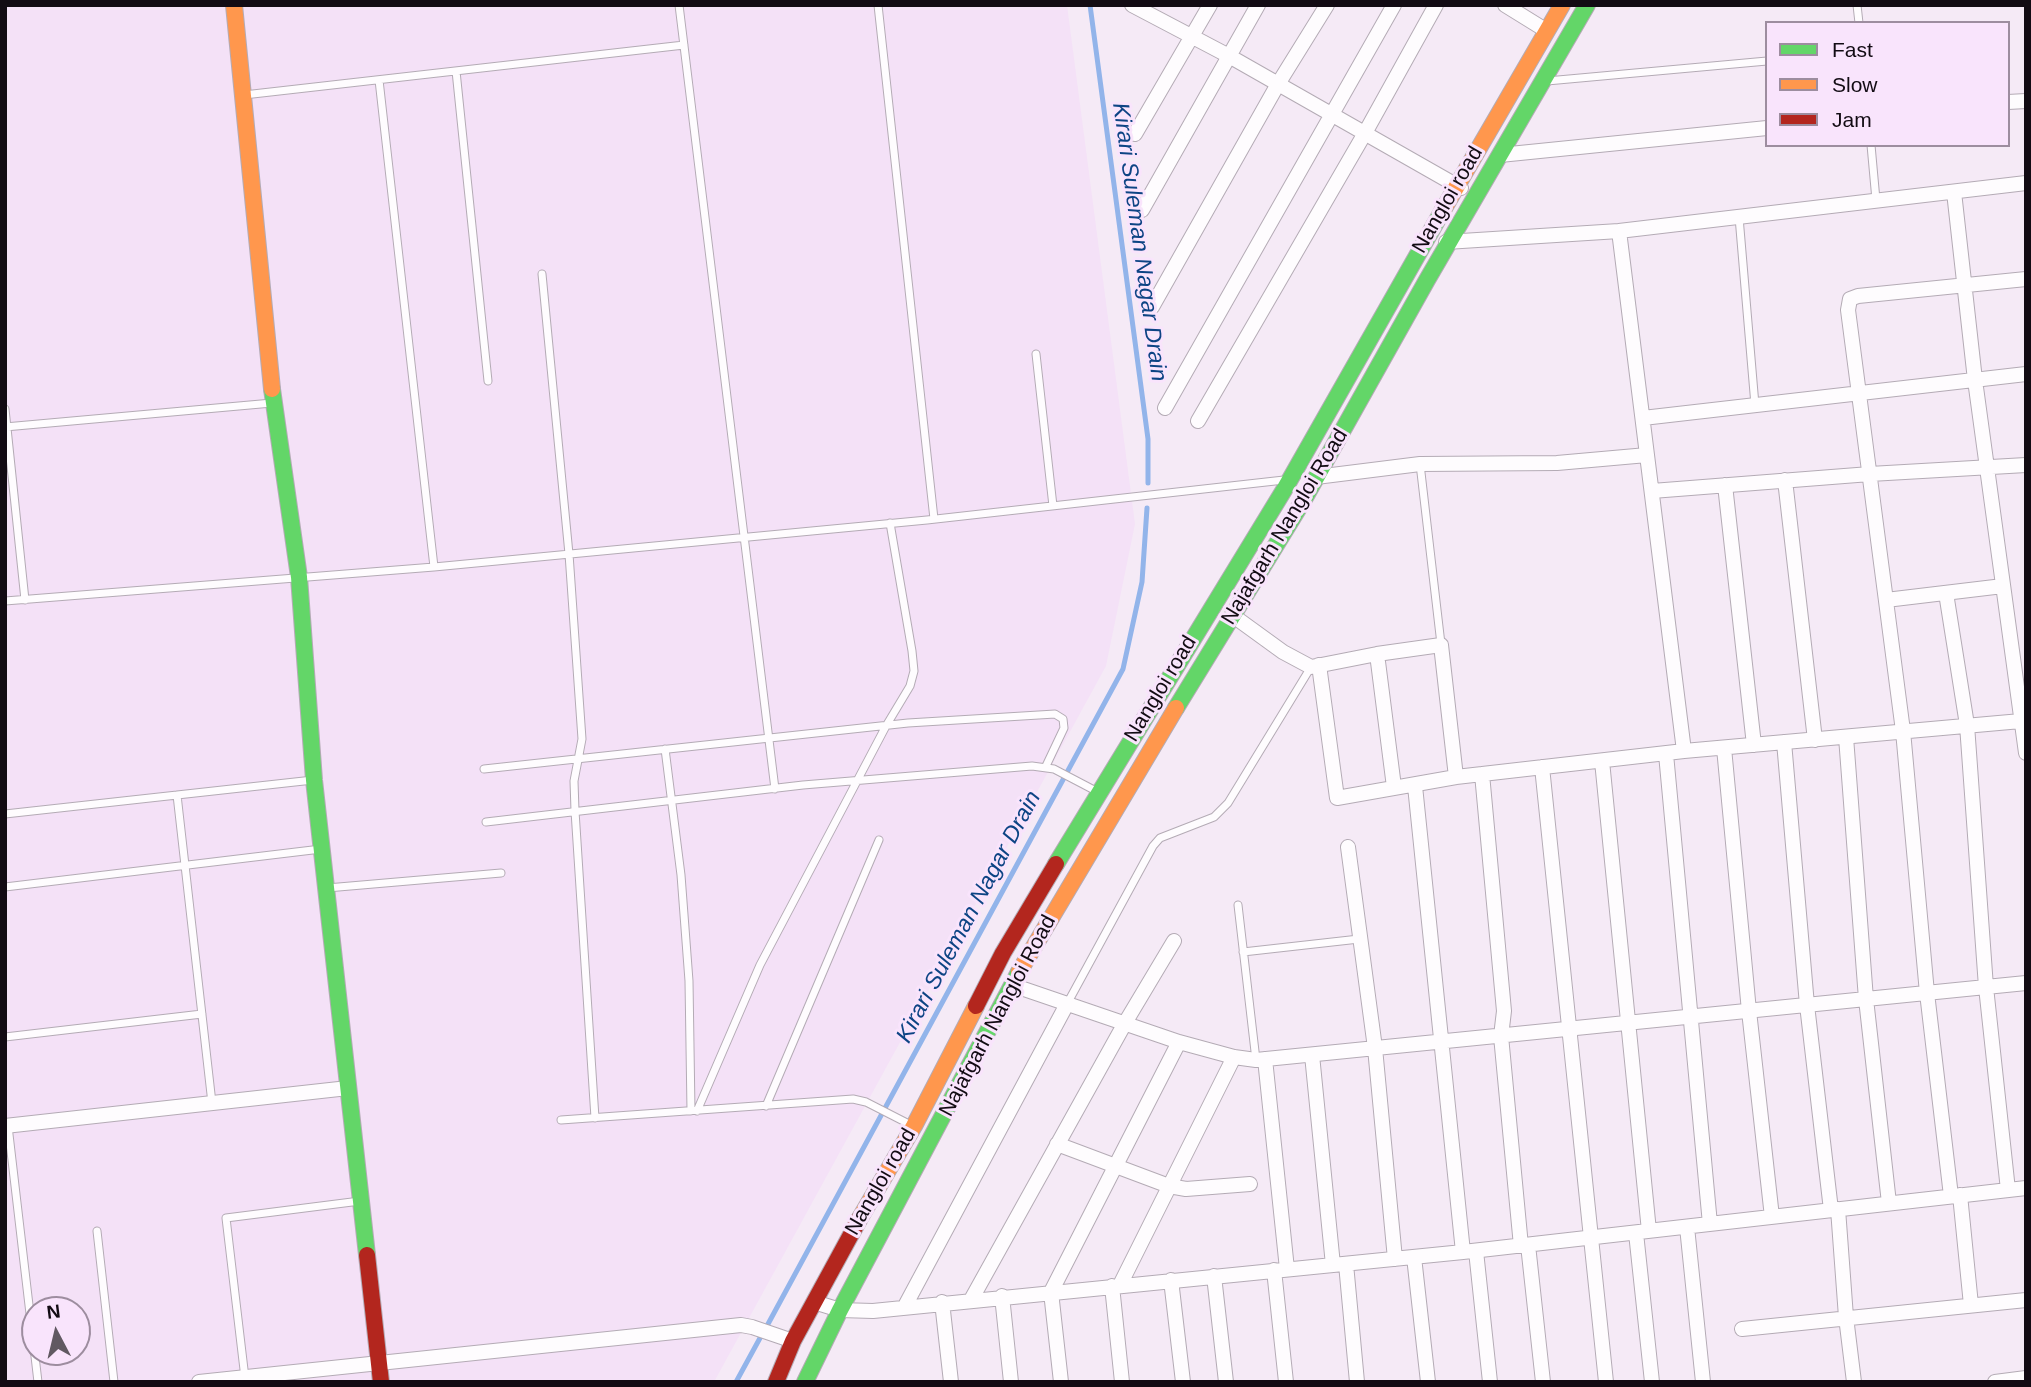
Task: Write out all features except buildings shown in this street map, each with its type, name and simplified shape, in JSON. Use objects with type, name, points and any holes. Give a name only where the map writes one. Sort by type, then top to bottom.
[{"type":"main road","points":[[234,5],[272,402],[299,577],[314,779],[381,1382]]},
{"type":"main road","name":"Nangloi road","points":[[776,1382],[793,1340],[835,1260],[914,1126],[1003,953],[1098,792],[1290,479],[1426,237],[1562,5]]},
{"type":"main road","name":"Najafgarh Nangloi Road","points":[[805,1382],[840,1310],[1012,985],[1316,477],[1587,5]]},
{"type":"street","points":[[1135,134],[1210,5]]},
{"type":"street","points":[[1142,210],[1258,5]]},
{"type":"street","points":[[1152,306],[1327,5]]},
{"type":"street","points":[[1165,408],[1394,5]]},
{"type":"street","points":[[1198,421],[1365,134],[1436,5]]},
{"type":"street","points":[[1505,5],[1546,31]]},
{"type":"street","points":[[1141,7],[1476,196]]},
{"type":"street","points":[[1500,155],[1765,128]]},
{"type":"street","points":[[1426,237],[1449,243],[1619,231],[2026,183]]},
{"type":"street","points":[[1954,192],[1975,380],[2003,586],[2019,661],[2021,720],[2025,743]]},
{"type":"street","points":[[1619,231],[1684,751]]},
{"type":"street","points":[[1970,1305],[1927,993],[1903,731],[1848,310],[1850,299],[1858,296],[2026,279]]},
{"type":"street","points":[[1643,418],[2026,374]]},
{"type":"street","points":[[1316,477],[1420,464],[1558,463],[1647,455]]},
{"type":"street","points":[[1652,491],[2026,465]]},
{"type":"street","points":[[1785,480],[1815,740]]},
{"type":"street","points":[[1725,485],[1755,745]]},
{"type":"street","points":[[1886,600],[2003,586]]},
{"type":"street","points":[[1946,593],[1966,726],[1986,987],[2008,1190]]},
{"type":"street","points":[[1232,615],[1283,652],[1315,666],[1441,645],[1456,777]]},
{"type":"street","points":[[1377,654],[1394,787]]},
{"type":"street","points":[[1315,666],[1337,798],[1394,787],[1415,786],[1421,782],[1542,767],[2021,720]]},
{"type":"street","points":[[1846,737],[1866,999],[1889,1203]]},
{"type":"street","points":[[1784,742],[1807,1005],[1854,1382]]},
{"type":"street","points":[[1724,748],[1772,1217]]},
{"type":"street","points":[[1666,754],[1710,1224]]},
{"type":"street","points":[[1602,761],[1628,1023],[1653,1382]]},
{"type":"street","points":[[1542,767],[1606,1382]]},
{"type":"street","points":[[1482,774],[1504,1011],[1501,1036],[1543,1382]]},
{"type":"street","points":[[1415,786],[1440,1042],[1490,1382]]},
{"type":"street","points":[[1348,847],[1375,1048],[1395,1259]]},
{"type":"street","points":[[971,1300],[1125,1023],[1174,941]]},
{"type":"street","points":[[1012,985],[1179,1042],[1234,1058],[1261,1060],[2026,983]]},
{"type":"street","points":[[905,1306],[1067,1004]]},
{"type":"street","points":[[1061,1382],[1051,1292],[1179,1042]]},
{"type":"street","points":[[1312,1055],[1357,1382]]},
{"type":"street","points":[[1122,1382],[1116,1286],[1234,1058]]},
{"type":"street","points":[[1261,1060],[1280,1270],[1286,1382]]},
{"type":"street","points":[[7,1126],[348,1088]]},
{"type":"street","points":[[1057,1144],[1170,1186],[1205,1188],[1250,1184]]},
{"type":"street","points":[[814,1303],[840,1310],[873,1311],[1002,1296],[1470,1252],[2026,1188]]},
{"type":"street","points":[[1687,1227],[1703,1382]]},
{"type":"street","points":[[1415,1257],[1428,1382]]},
{"type":"street","points":[[1214,1276],[1226,1382]]},
{"type":"street","points":[[1171,1280],[1183,1382]]},
{"type":"street","points":[[1002,1296],[1011,1382]]},
{"type":"street","points":[[1742,1329],[2026,1300]]},
{"type":"street","points":[[942,1303],[951,1382]]},
{"type":"street","points":[[199,1382],[741,1325],[793,1340]]},
{"type":"street","points":[[1995,1382],[2026,1378]]},
{"type":"lane","points":[[679,5],[775,789]]},
{"type":"lane","points":[[878,5],[934,519]]},
{"type":"lane","points":[[244,95],[684,45]]},
{"type":"lane","points":[[1543,82],[1765,61]]},
{"type":"lane","points":[[456,71],[488,381]]},
{"type":"lane","points":[[379,80],[434,567]]},
{"type":"lane","points":[[1871,147],[1876,201]]},
{"type":"lane","points":[[1739,217],[1755,405]]},
{"type":"lane","points":[[542,274],[569,554],[582,739],[574,781],[575,811],[595,1118]]},
{"type":"lane","points":[[1036,354],[1053,506]]},
{"type":"lane","points":[[6,426],[272,402]]},
{"type":"lane","points":[[5,410],[25,600]]},
{"type":"lane","points":[[1420,464],[1441,645]]},
{"type":"lane","points":[[5,601],[434,567],[934,519],[1316,477]]},
{"type":"lane","points":[[694,1111],[760,965],[886,726],[910,686],[914,671],[890,523]]},
{"type":"lane","points":[[1067,1004],[1153,846],[1160,838],[1214,817],[1228,803],[1315,666]]},
{"type":"lane","points":[[484,769],[886,726],[1055,714],[1063,719],[1064,728],[1045,766]]},
{"type":"lane","points":[[665,750],[689,981],[694,1111]]},
{"type":"lane","points":[[486,822],[859,780],[1045,766],[1098,792]]},
{"type":"lane","points":[[5,814],[314,779]]},
{"type":"lane","points":[[177,795],[212,1103]]},
{"type":"lane","points":[[766,1105],[880,840]]},
{"type":"lane","points":[[5,887],[322,849]]},
{"type":"lane","points":[[326,888],[501,873]]},
{"type":"lane","points":[[1238,905],[1261,1060]]},
{"type":"lane","points":[[1244,952],[1359,939]]},
{"type":"lane","points":[[5,1037],[202,1014]]},
{"type":"lane","points":[[561,1121],[853,1099],[866,1102],[914,1126]]},
{"type":"lane","points":[[7,1126],[38,1382]]},
{"type":"lane","points":[[245,1379],[226,1218],[361,1201]]},
{"type":"lane","points":[[97,1231],[114,1382]]},
{"type":"shaded area","points":[[5,5],[1067,5],[1135,524],[1106,666],[714,1382],[5,1382]]},
{"type":"waterway","name":"Kirari Suleman Nagar Drain","points":[[1090,5],[1148,439],[1148,483]]},
{"type":"waterway","name":"Kirari Suleman Nagar Drain","points":[[768,1324],[1123,669],[1142,582],[1147,508]]},
{"type":"waterway","name":"Kirari Suleman Nagar Drain","points":[[736,1382],[760,1338]]},
{"type":"traffic: fast","points":[[1176,708],[1303,501],[1427,280],[1587,5]]},
{"type":"traffic: fast","points":[[1056,864],[1284,490],[1443,210]]},
{"type":"traffic: fast","points":[[272,389],[299,577],[314,780],[367,1255]]},
{"type":"traffic: fast","points":[[805,1382],[840,1310],[1019,972]]},
{"type":"traffic: slow","points":[[234,5],[272,389]]},
{"type":"traffic: slow","points":[[1443,210],[1562,5]]},
{"type":"traffic: slow","points":[[1019,972],[1176,708]]},
{"type":"traffic: slow","points":[[860,1218],[914,1126],[976,1006]]},
{"type":"traffic: jam","points":[[976,1006],[1003,953],[1056,864]]},
{"type":"traffic: jam","points":[[776,1382],[793,1341],[860,1218]]},
{"type":"traffic: jam","points":[[367,1255],[381,1382]]}]
